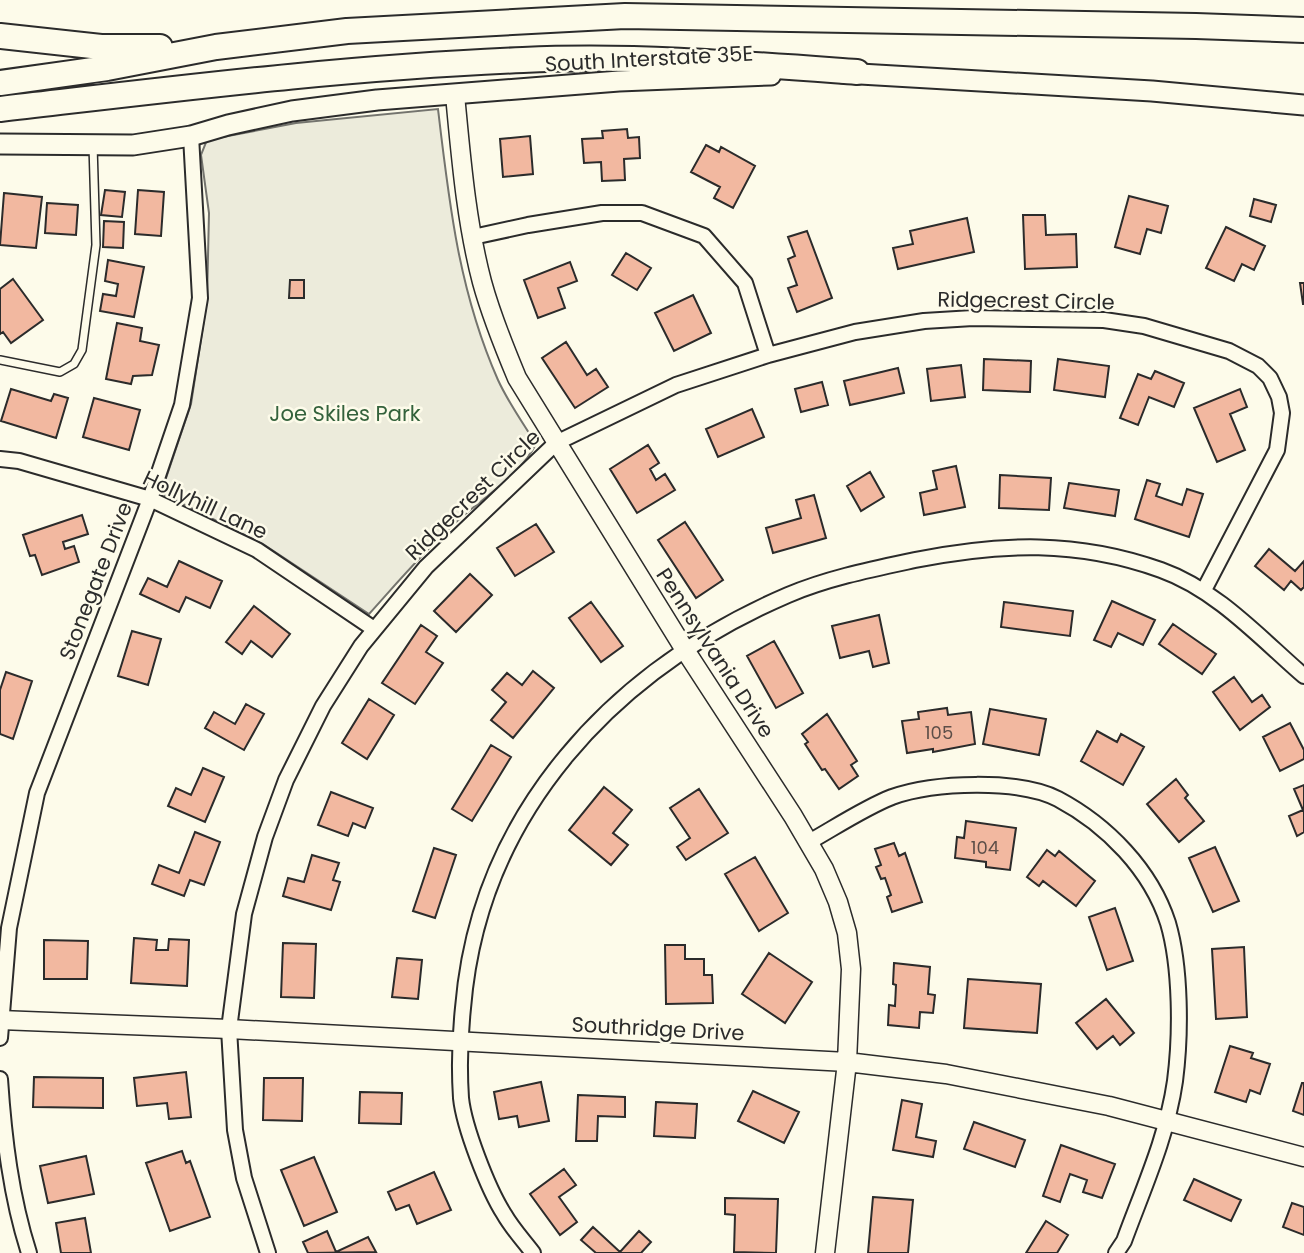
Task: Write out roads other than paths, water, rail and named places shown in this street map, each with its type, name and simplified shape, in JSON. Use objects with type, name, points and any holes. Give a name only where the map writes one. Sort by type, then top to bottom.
[{"type":"highway","points":[[0,83],[107,68],[216,47],[347,31],[625,16],[1304,30]]},
{"type":"highway","points":[[0,36],[101,47],[216,47]]},
{"type":"highway","points":[[0,109],[341,71],[525,60],[662,58],[857,72]]},
{"type":"main road","name":"South Interstate 35E","points":[[0,144],[133,145],[191,135],[292,111],[377,100],[619,81],[857,72],[1152,91],[1304,105]]},
{"type":"street","name":"Pennsylvania Drive","points":[[455,95],[463,181],[482,282],[500,338],[517,378],[685,650],[808,842],[838,902],[847,933],[851,970],[846,1062],[825,1253]]},
{"type":"street","name":"Stonegate Drive","points":[[1,1026],[9,928],[37,793],[150,499],[182,405],[201,298],[191,135]]},
{"type":"street","points":[[473,237],[602,213],[642,213],[704,236],[745,284],[768,355]]},
{"type":"street","name":"Ridgecrest Circle","points":[[268,1253],[244,1178],[235,1130],[229,1029],[244,914],[265,837],[286,780],[323,705],[374,629],[426,567],[556,443],[676,385],[768,355],[855,332],[924,321],[972,318],[1104,320],[1144,326],[1229,351],[1258,366],[1270,378],[1279,397],[1282,414],[1277,450],[1204,590]]},
{"type":"street","name":"Hollyhill Lane","points":[[0,459],[19,461],[150,499],[257,550],[374,629]]},
{"type":"street","points":[[533,1253],[504,1214],[480,1163],[461,1101],[460,1041],[465,978],[478,923],[499,862],[528,806],[562,760],[594,724],[685,650],[789,594],[831,580],[962,551],[1020,546],[1082,550],[1161,570],[1204,590],[1304,676]]},
{"type":"street","points":[[808,842],[891,797],[937,786],[1009,786],[1057,799],[1094,823],[1125,850],[1145,874],[1167,921],[1174,950],[1178,992],[1175,1078],[1168,1122],[1124,1241],[1116,1253]]},
{"type":"street","name":"Southridge Drive","points":[[1,1026],[229,1029],[846,1062],[946,1074],[1109,1106],[1304,1157]]},
{"type":"street","points":[[0,1079],[4,1135],[21,1229],[29,1253]]},
{"type":"lane","points":[[0,360],[60,372],[75,364],[82,351],[96,245],[93,145]]},
{"type":"park label","name":"Joe Skiles Park","points":[[345,414]]}]
